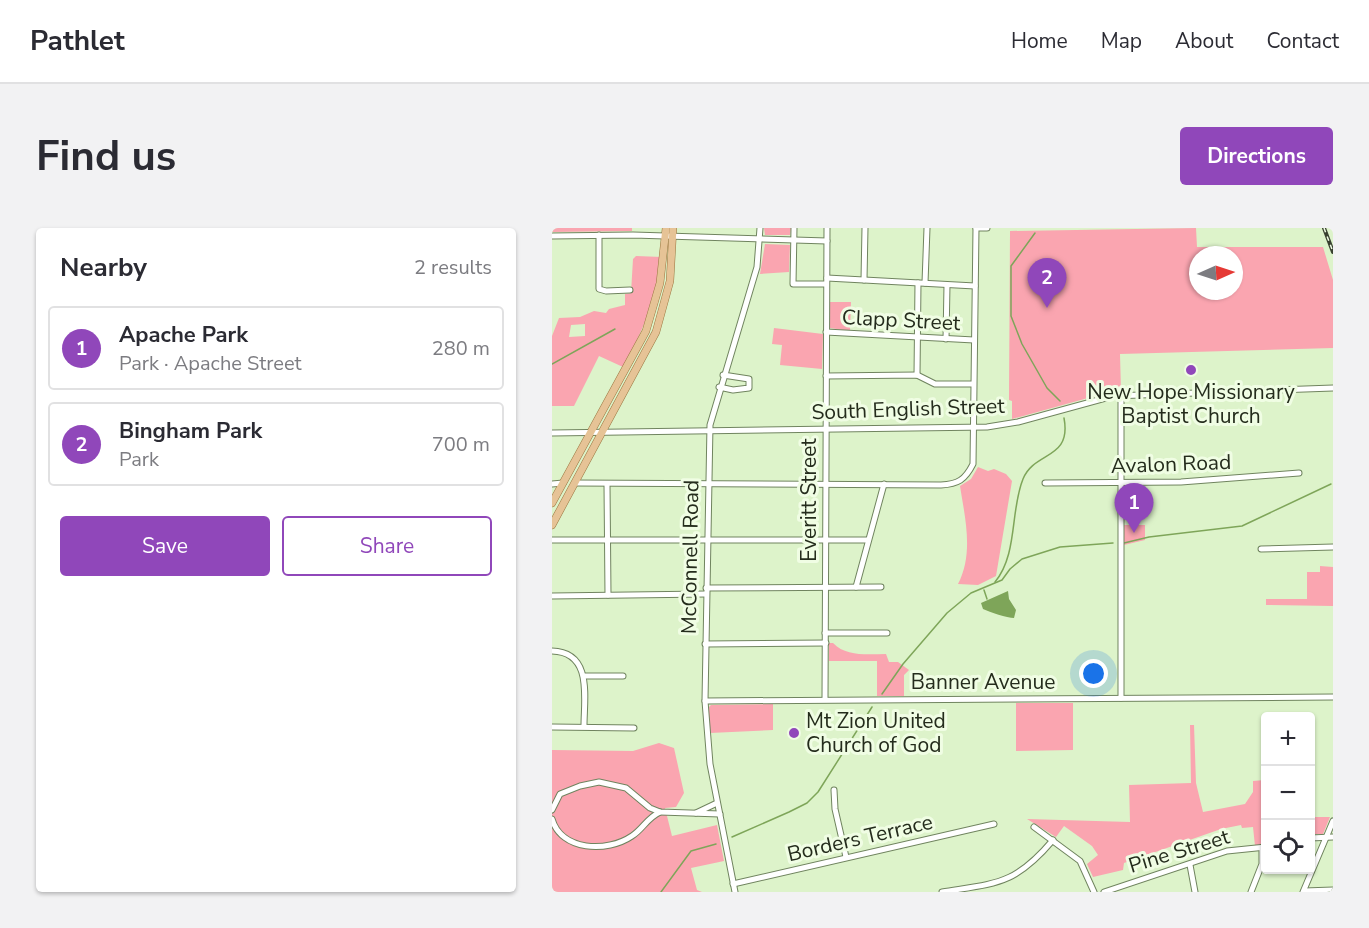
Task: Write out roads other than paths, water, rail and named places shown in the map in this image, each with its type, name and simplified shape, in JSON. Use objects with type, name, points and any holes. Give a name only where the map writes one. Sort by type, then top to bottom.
[{"type":"main road","points":[[552,525],[646,354],[661,318],[670,281],[669,236],[666,228]]},
{"type":"main road","points":[[552,503],[646,331],[653,313],[669,236],[673,228]]},
{"type":"main road","points":[[603,432],[599,424],[610,398]]},
{"type":"main road","points":[[584,466],[595,439],[591,432]]},
{"type":"street","name":"McConnell Road","points":[[735,892],[708,750],[705,644],[708,484],[710,431],[719,387],[757,267],[760,228]]},
{"type":"street","points":[[794,228],[793,284],[864,280],[975,286]]},
{"type":"street","name":"Everitt Street","points":[[825,699],[827,228]]},
{"type":"street","points":[[864,280],[865,228]]},
{"type":"street","points":[[925,228],[925,283]]},
{"type":"street","points":[[574,483],[955,484],[967,477],[973,464],[976,228],[987,228]]},
{"type":"street","points":[[552,236],[669,236],[827,241]]},
{"type":"street","points":[[599,236],[599,289],[630,290]]},
{"type":"street","points":[[917,375],[918,283]]},
{"type":"street","points":[[946,339],[947,285]]},
{"type":"street","name":"Clapp Street","points":[[826,333],[974,340]]},
{"type":"street","points":[[719,387],[733,390],[749,388],[749,379],[723,375]]},
{"type":"street","points":[[826,376],[917,375],[935,384],[973,384]]},
{"type":"street","name":"South English Street","points":[[552,433],[973,427],[1011,423],[1093,400],[1121,396],[1333,388]]},
{"type":"street","points":[[1121,396],[1121,698]]},
{"type":"street","name":"Avalon Road","points":[[1045,483],[1181,482],[1299,473]]},
{"type":"street","points":[[552,484],[563,483]]},
{"type":"street","points":[[607,484],[608,595]]},
{"type":"street","points":[[856,587],[884,484]]},
{"type":"street","points":[[552,540],[868,540]]},
{"type":"street","points":[[1261,549],[1333,547]]},
{"type":"street","points":[[552,596],[881,587]]},
{"type":"street","points":[[825,633],[887,633]]},
{"type":"street","points":[[705,644],[826,643]]},
{"type":"street","points":[[552,651],[565,653],[579,663],[584,676],[584,726]]},
{"type":"street","points":[[584,676],[623,676]]},
{"type":"street","name":"Banner Avenue","points":[[705,701],[1333,697]]},
{"type":"street","points":[[552,727],[634,728]]},
{"type":"street","points":[[552,810],[560,794],[598,782],[626,788],[650,808],[660,812],[720,814]]},
{"type":"street","points":[[834,790],[835,809],[846,857]]},
{"type":"street","points":[[696,813],[717,803]]},
{"type":"street","points":[[552,819],[555,829],[566,839],[594,847],[608,846],[633,836],[649,817],[660,812]]},
{"type":"street","points":[[1333,821],[1304,892],[1333,890]]},
{"type":"street","name":"Borders Terrace","points":[[734,884],[994,824]]},
{"type":"street","points":[[1034,827],[1080,861],[1094,892]]},
{"type":"street","points":[[1315,838],[1333,837]]},
{"type":"street","points":[[942,892],[1007,880],[1036,860],[1053,840]]},
{"type":"street","name":"Pine Street","points":[[1104,892],[1234,849],[1261,847]]},
{"type":"street","points":[[1190,865],[1195,892]]},
{"type":"street","points":[[1251,892],[1261,867]]},
{"type":"waterway","points":[[1035,233],[1011,266],[1011,316],[1022,344],[1047,388],[1060,401]]},
{"type":"waterway","points":[[552,364],[615,329]]},
{"type":"waterway","points":[[995,582],[1002,571],[1011,546],[1016,505],[1023,479],[1028,470],[1051,454],[1063,441],[1064,418]]},
{"type":"waterway","points":[[1124,543],[1149,537],[1242,526],[1331,484]]},
{"type":"waterway","points":[[882,694],[903,664],[947,613],[971,593],[1002,580],[1022,559],[1060,547],[1113,543]]},
{"type":"waterway","points":[[984,590],[987,599]]},
{"type":"waterway","points":[[732,837],[807,803],[818,792],[872,707]]},
{"type":"waterway","points":[[661,892],[691,851],[716,844]]},
{"type":"railway","points":[[1324,228],[1333,252]]},
{"type":"place","name":"Bingham Park","points":[[1047,308]]},
{"type":"place","name":"New Hope Missionary Baptist Church","points":[[1191,370]]},
{"type":"place","name":"Apache Park","points":[[1134,533]]},
{"type":"place","name":"Mt Zion United Church of God","points":[[794,733]]}]
